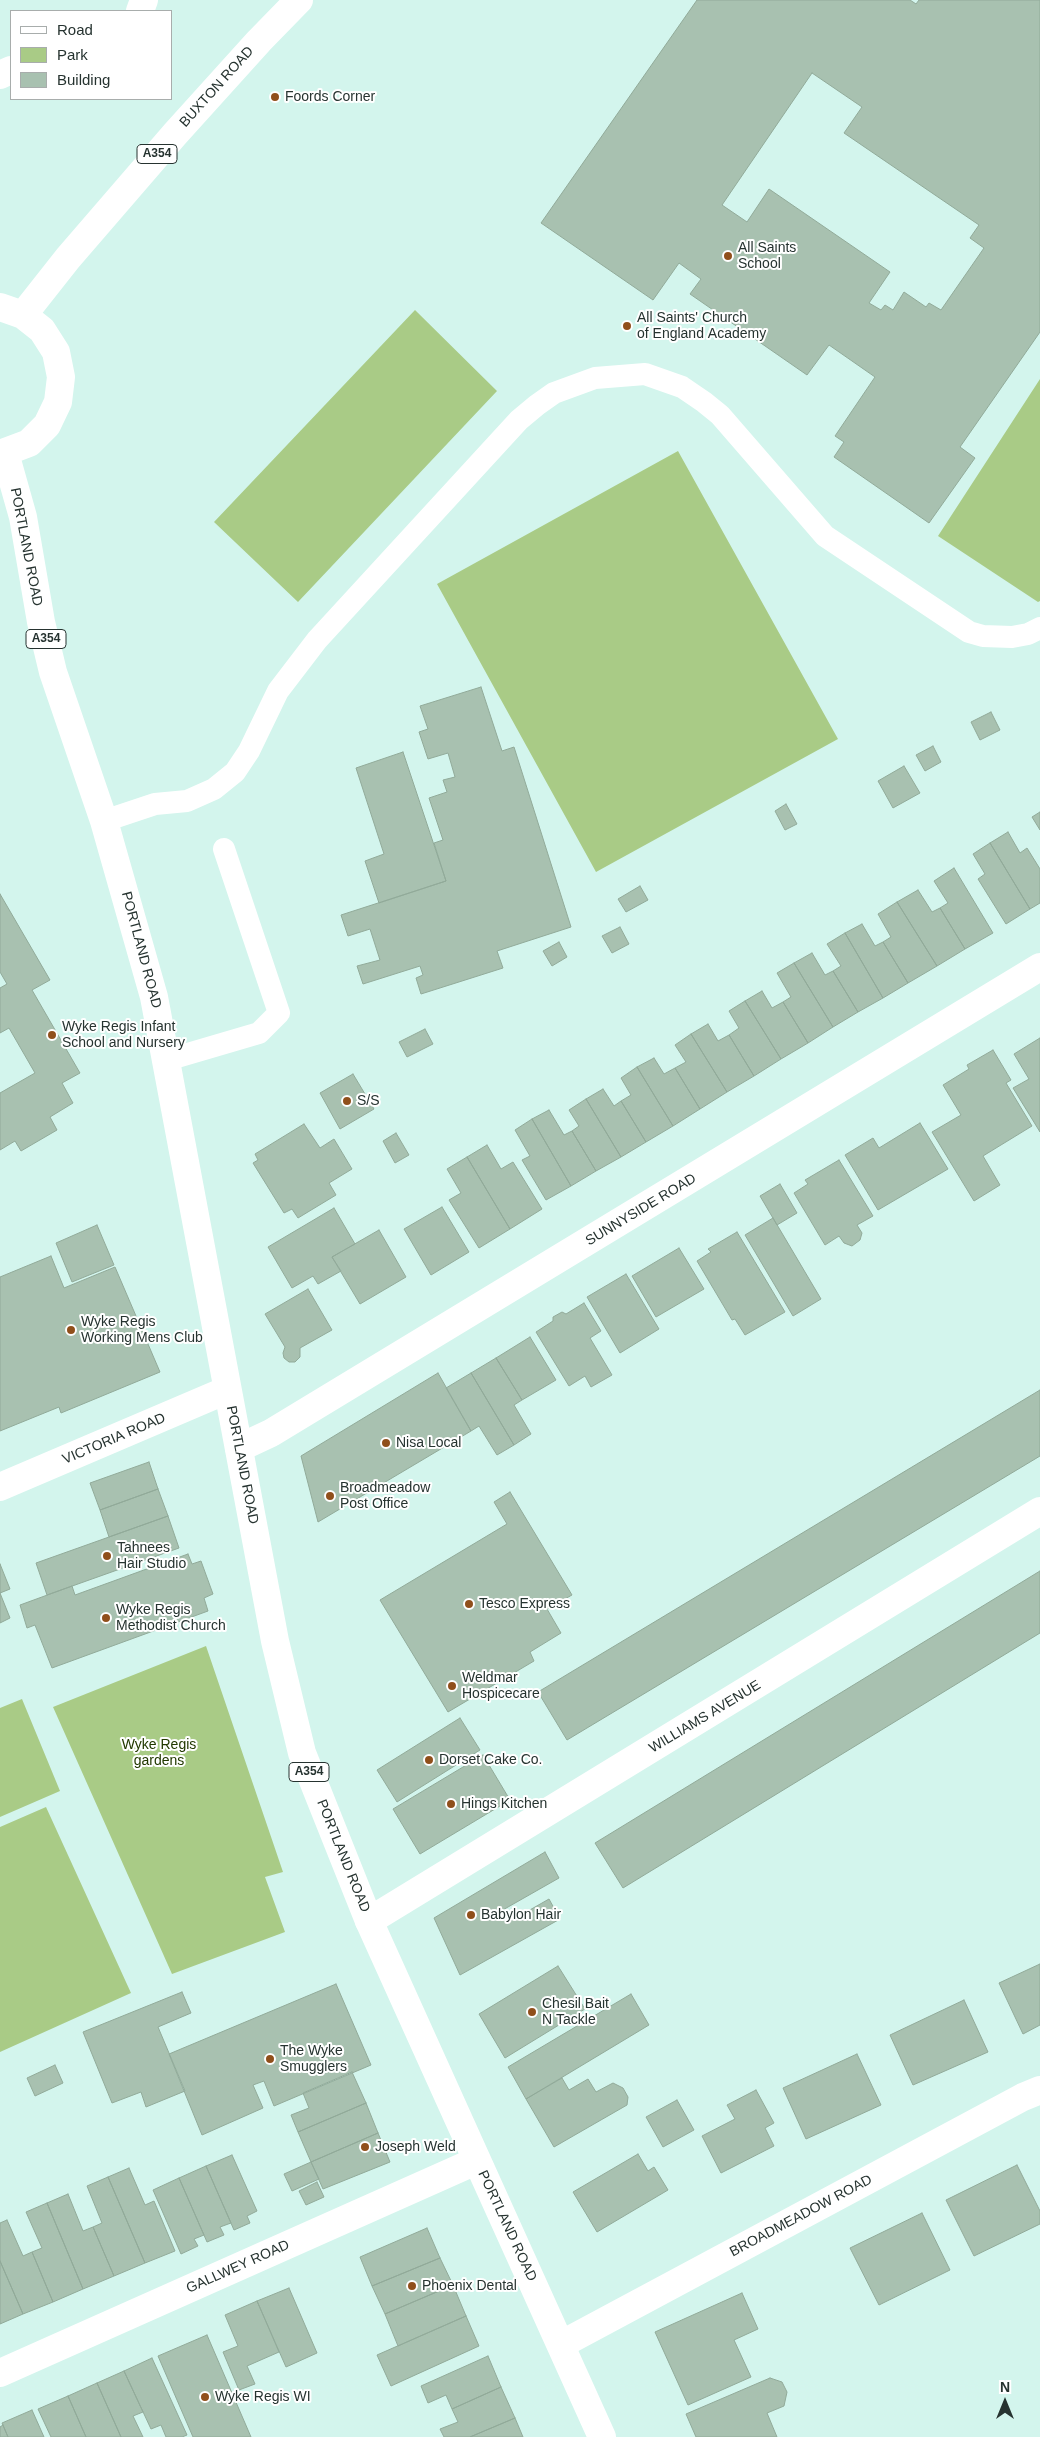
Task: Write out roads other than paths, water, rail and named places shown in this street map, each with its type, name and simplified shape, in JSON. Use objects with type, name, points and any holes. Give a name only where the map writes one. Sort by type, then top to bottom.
[{"type":"main road","name":"BUXTON ROAD","points":[[11,310],[68,258],[259,40],[299,0]]},
{"type":"main road","name":"A354","points":[[3,453],[29,443],[47,425],[58,402],[61,377],[56,352],[42,330],[11,310]]},
{"type":"main road","name":"PORTLAND ROAD","points":[[3,453],[23,517],[41,622],[54,672],[104,821],[154,997],[276,1641],[302,1753],[369,1921],[476,2161],[562,2344],[602,2437]]},
{"type":"main road","name":"SUNNYSIDE ROAD","points":[[239,1448],[271,1433],[1040,967]]},
{"type":"main road","name":"VICTORIA ROAD","points":[[0,1487],[228,1390]]},
{"type":"main road","name":"WILLIAMS AVENUE","points":[[369,1921],[1040,1511]]},
{"type":"main road","name":"BROADMEADOW ROAD","points":[[562,2344],[1040,2090]]},
{"type":"main road","name":"GALLWEY ROAD","points":[[0,2373],[476,2161]]},
{"type":"lane","points":[[104,821],[155,804],[186,801],[214,789],[234,772],[249,750],[278,691],[317,640],[519,420],[537,404],[554,394],[595,378],[646,374],[682,387],[720,415],[825,536],[969,632],[983,636],[1012,637],[1028,634],[1040,628]]},
{"type":"lane","points":[[167,1060],[259,1033],[280,1014],[224,850]]},
{"type":"place","name":"Foords Corner","points":[[275,97]]},
{"type":"place","name":"All Saints School","points":[[728,256]]},
{"type":"place","name":"All Saints' Church of England Academy","points":[[627,326]]},
{"type":"place","name":"Wyke Regis Infant School and Nursery","points":[[52,1035]]},
{"type":"place","name":"S/S","points":[[347,1101]]},
{"type":"place","name":"Wyke Regis Working Mens Club","points":[[71,1330]]},
{"type":"place","name":"Nisa Local","points":[[386,1443]]},
{"type":"place","name":"Broadmeadow Post Office","points":[[330,1496]]},
{"type":"place","name":"Tahnees Hair Studio","points":[[107,1556]]},
{"type":"place","name":"Tesco Express","points":[[469,1604]]},
{"type":"place","name":"Wyke Regis Methodist Church","points":[[106,1618]]},
{"type":"place","name":"Weldmar Hospicecare","points":[[452,1686]]},
{"type":"place","name":"Dorset Cake Co.","points":[[429,1760]]},
{"type":"place","name":"Hings Kitchen","points":[[451,1804]]},
{"type":"place","name":"Babylon Hair","points":[[471,1915]]},
{"type":"place","name":"Chesil Bait N Tackle","points":[[532,2012]]},
{"type":"place","name":"The Wyke Smugglers","points":[[270,2059]]},
{"type":"place","name":"Joseph Weld","points":[[365,2147]]},
{"type":"place","name":"Phoenix Dental","points":[[412,2286]]},
{"type":"place","name":"Wyke Regis WI","points":[[205,2397]]},
{"type":"park label","name":"Wyke Regis gardens","points":[[159,1754]]}]
